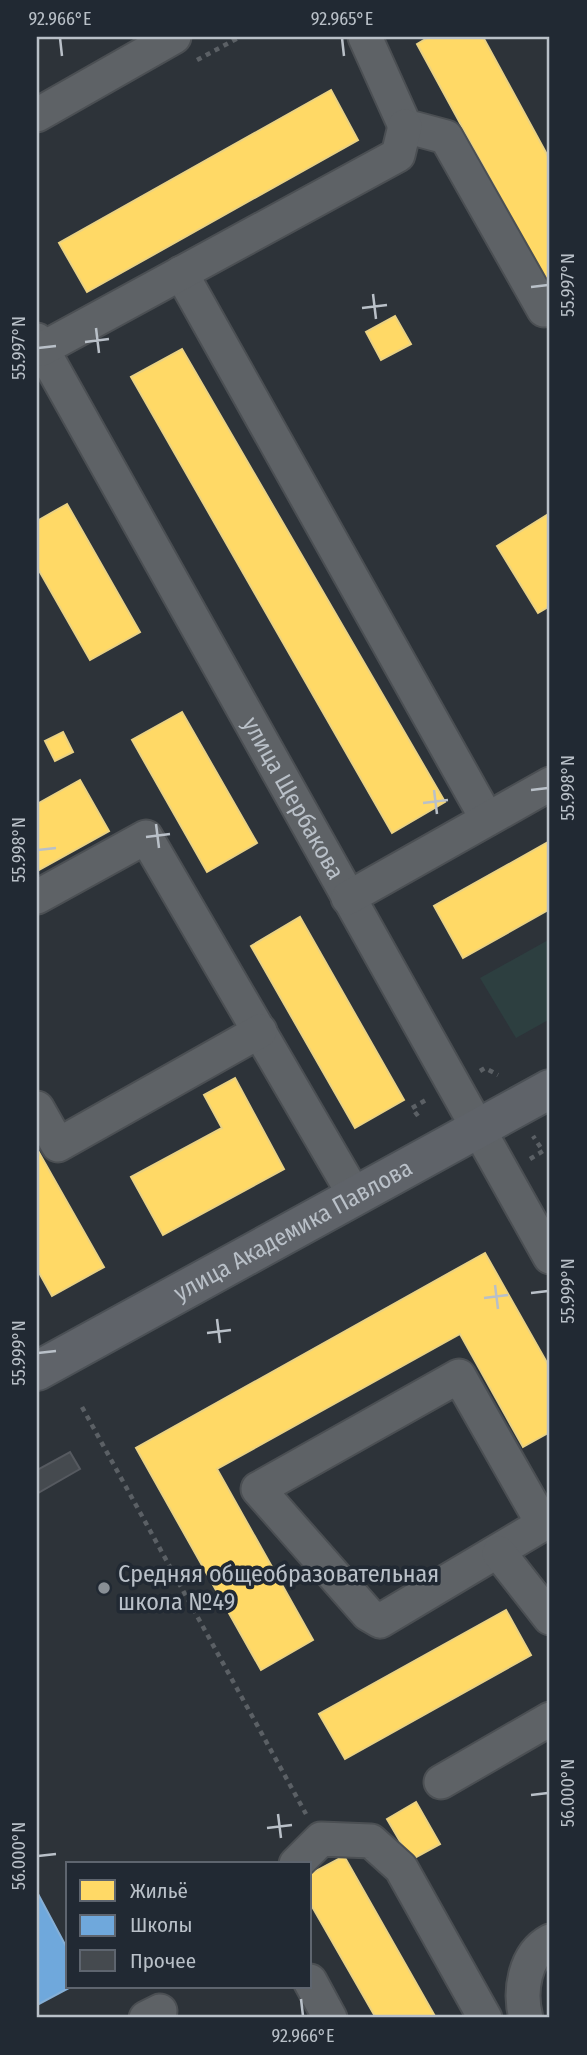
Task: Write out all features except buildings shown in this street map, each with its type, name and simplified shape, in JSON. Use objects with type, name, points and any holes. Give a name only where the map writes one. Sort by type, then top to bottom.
[{"type":"main road","name":"улица Академика Павлова","points":[[37,1371],[550,1089]]},
{"type":"street","points":[[37,115],[174,37]]},
{"type":"street","points":[[39,345],[181,273],[398,155],[405,126],[365,37]]},
{"type":"street","points":[[405,126],[446,137],[544,310],[550,306]]},
{"type":"street","points":[[181,273],[487,819]]},
{"type":"street","name":"улица Щербакова","points":[[39,345],[550,1257]]},
{"type":"street","points":[[348,898],[550,784]]},
{"type":"street","points":[[37,897],[146,837],[355,1196]]},
{"type":"street","points":[[37,1108],[58,1145],[260,1031]]},
{"type":"street","points":[[459,1376],[543,1524],[499,1553],[380,1621],[368,1614],[258,1489],[459,1376]]},
{"type":"street","points":[[499,1553],[550,1618]]},
{"type":"street","points":[[441,1782],[550,1719]]},
{"type":"street","points":[[298,1862],[321,1839],[371,1841],[401,1868],[485,2018]]},
{"type":"street","points":[[526,2018],[521,2001],[526,1974],[541,1946],[550,1941]]},
{"type":"street","points":[[312,1985],[330,2018]]},
{"type":"path","points":[[475,1073],[485,1068],[498,1074]]},
{"type":"path","points":[[418,1116],[412,1108],[426,1100]]},
{"type":"path","points":[[526,1162],[543,1151],[533,1136]]},
{"type":"path","points":[[82,1407],[321,1839]]},
{"type":"shaded area","points":[[550,939],[550,1019],[516,1038],[480,978]]},
{"type":"place","name":"Средняя общеобразовательная школа №49","points":[[104,1588]]}]
